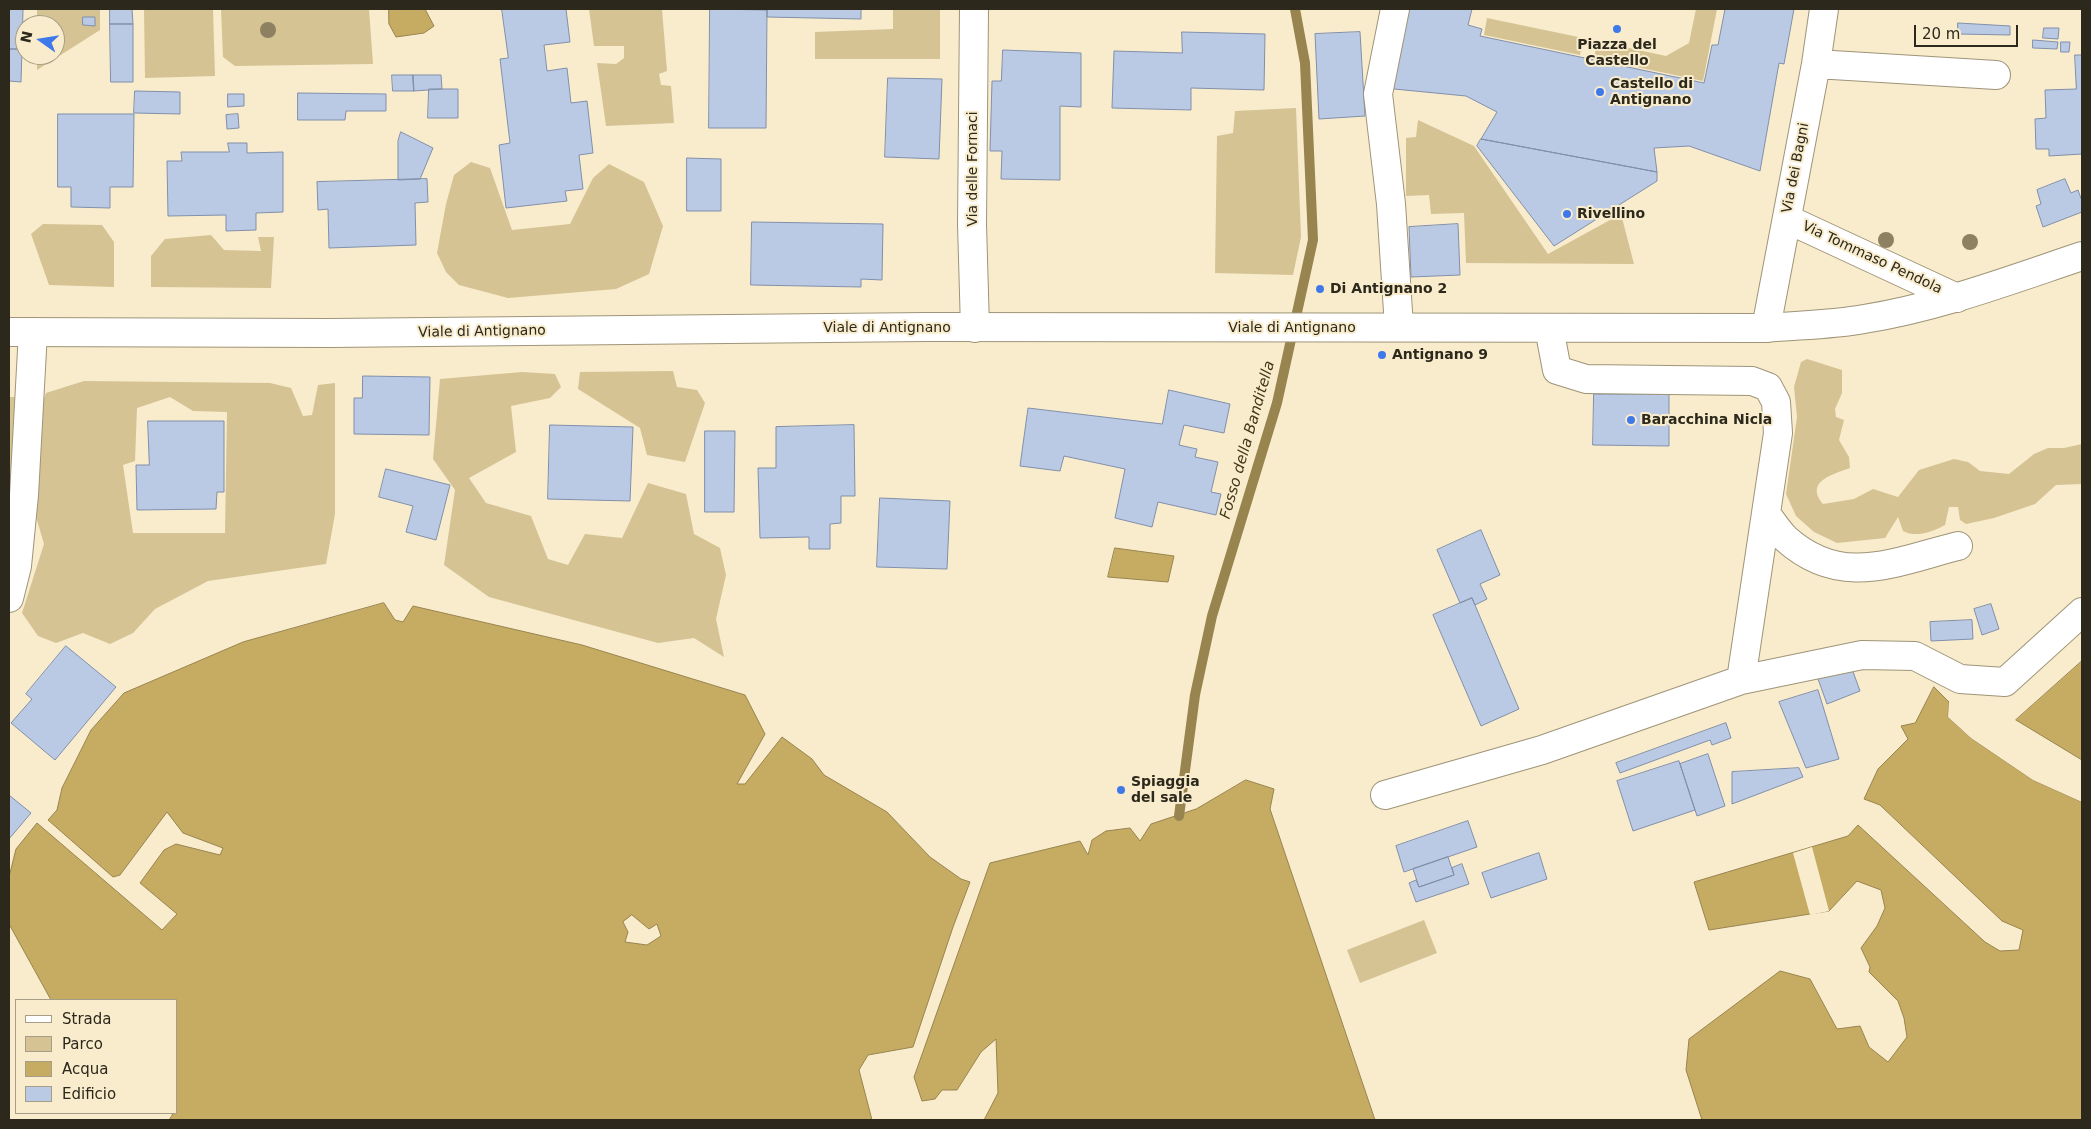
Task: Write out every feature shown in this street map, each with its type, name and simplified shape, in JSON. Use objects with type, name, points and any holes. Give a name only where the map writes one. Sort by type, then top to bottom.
[{"type":"main road","name":"Via delle Fornaci","points":[[974,9],[972,224],[975,328]]},
{"type":"main road","points":[[1395,9],[1381,71],[1378,94],[1391,204],[1399,327]]},
{"type":"main road","name":"Via dei Bagni","points":[[1766,328],[1816,64],[1824,9]]},
{"type":"main road","points":[[1816,64],[1996,76]]},
{"type":"main road","name":"Via Tommaso Pendola","points":[[1786,219],[1957,298]]},
{"type":"main road","name":"Via Tommaso Pendola","points":[[1766,328],[1862,320],[1919,308],[1957,298],[2082,256]]},
{"type":"main road","name":"Viale di Antignano","points":[[21,332],[330,333],[927,327],[1766,328]]},
{"type":"main road","points":[[1549,328],[1556,370],[1586,379],[1752,381],[1768,387],[1776,402],[1778,433],[1741,680]]},
{"type":"main road","points":[[9,598],[17,566],[24,495],[21,332]]},
{"type":"main road","points":[[1766,514],[1785,538],[1816,559],[1841,568],[1868,569],[1958,546]]},
{"type":"main road","points":[[1386,795],[1542,750],[1741,680],[1862,655],[1915,656],[1960,679],[2005,682],[2082,612]]},
{"type":"green space","points":[[37,9],[100,9],[100,30],[65,52],[65,15],[37,15]]},
{"type":"green space","points":[[144,9],[213,9],[215,76],[145,78]]},
{"type":"green space","points":[[221,9],[369,9],[373,64],[235,66],[223,57]]},
{"type":"green space","points":[[589,9],[662,9],[667,71],[659,74],[661,85],[671,86],[674,123],[606,126],[597,63],[616,64],[624,58],[624,46],[594,46]]},
{"type":"green space","points":[[893,9],[940,9],[940,59],[815,59],[815,32],[893,29]]},
{"type":"green space","points":[[1696,9],[1717,9],[1703,81],[1594,58],[1597,41],[1666,56],[1689,43]]},
{"type":"green space","points":[[1487,18],[1583,38],[1580,55],[1484,35]]},
{"type":"green space","points":[[37,65],[45,65],[37,70]]},
{"type":"green space","points":[[1296,108],[1301,237],[1293,275],[1215,273],[1217,136],[1233,133],[1235,111]]},
{"type":"green space","points":[[1418,120],[1474,146],[1548,254],[1621,214],[1634,264],[1466,263],[1464,213],[1431,214],[1429,195],[1406,196],[1406,138],[1416,137]]},
{"type":"green space","points":[[471,162],[490,168],[512,230],[570,224],[593,178],[609,164],[644,182],[663,226],[649,274],[616,289],[508,298],[459,285],[446,272],[437,253],[446,204],[454,175]]},
{"type":"green space","points":[[43,224],[102,225],[114,242],[114,287],[49,285],[31,234]]},
{"type":"green space","points":[[211,235],[224,250],[261,251],[258,237],[274,237],[271,288],[151,287],[151,256],[165,239]]},
{"type":"green space","points":[[1807,359],[1842,370],[1842,393],[1835,409],[1836,417],[1844,420],[1839,440],[1849,457],[1850,468],[1829,476],[1819,484],[1818,496],[1823,504],[1854,499],[1873,489],[1898,497],[1919,470],[1954,459],[1968,462],[1980,471],[2009,474],[2034,454],[2048,448],[2064,448],[2082,444],[2082,484],[2056,485],[2035,504],[1994,518],[1966,524],[1960,520],[1958,507],[1949,507],[1945,525],[1930,532],[1914,534],[1903,531],[1898,517],[1885,538],[1837,543],[1814,532],[1796,516],[1786,494],[1797,417],[1794,387],[1801,362]]},
{"type":"green space","points":[[673,371],[677,387],[697,390],[705,403],[685,462],[647,455],[640,428],[578,389],[580,372]]},
{"type":"green space","points":[[522,372],[555,374],[561,387],[550,398],[511,406],[516,452],[469,478],[486,503],[531,516],[548,559],[568,565],[585,534],[622,538],[648,483],[686,494],[694,534],[720,548],[726,575],[716,619],[724,657],[694,638],[658,643],[489,597],[444,565],[455,490],[433,459],[440,379]]},
{"type":"green space","points":[[84,381],[270,383],[291,388],[303,416],[312,415],[318,385],[335,383],[335,514],[326,564],[208,581],[155,609],[133,633],[110,644],[83,633],[56,643],[38,636],[22,613],[44,544],[25,479],[36,422],[46,393]],"holes":[[[170,397],[193,411],[227,412],[225,533],[133,533],[123,465],[135,461],[137,408]]]},
{"type":"green space","points":[[9,397],[26,397],[9,568]]},
{"type":"green space","points":[[1424,920],[1437,953],[1360,983],[1347,950]]},
{"type":"water","points":[[389,9],[425,9],[434,26],[424,33],[396,37],[389,24]]},
{"type":"water","points":[[1115,548],[1174,556],[1168,582],[1108,577]]},
{"type":"water","points":[[384,603],[395,620],[403,622],[413,606],[582,645],[745,695],[765,734],[737,784],[745,784],[782,737],[812,759],[824,775],[887,812],[930,857],[961,879],[970,882],[913,1047],[868,1055],[859,1070],[872,1120],[169,1120],[173,1114],[178,1114],[178,999],[50,999],[9,924],[9,877],[16,849],[37,823],[162,930],[177,914],[140,883],[164,850],[176,844],[220,855],[223,848],[183,833],[167,812],[120,875],[113,877],[48,820],[57,810],[62,788],[91,730],[124,693],[243,642]],"holes":[[[632,915],[649,929],[657,924],[661,936],[647,945],[625,942],[628,932],[623,922]]]},
{"type":"water","points":[[2082,661],[2082,760],[2016,720]]},
{"type":"water","points":[[1934,687],[1949,702],[1948,717],[1971,738],[2033,780],[2082,802],[2082,1120],[1702,1120],[1686,1070],[1689,1039],[1780,971],[1810,979],[1837,1029],[1860,1026],[1869,1047],[1888,1062],[1907,1037],[1904,1018],[1898,1001],[1869,972],[1870,967],[1861,948],[1877,926],[1885,908],[1881,890],[1857,881],[1829,911],[1709,930],[1694,882],[1848,836],[1858,825],[1985,942],[2000,951],[2019,950],[2023,930],[2002,921],[1880,805],[1864,799],[1878,769],[1908,739],[1901,726],[1915,723]]},
{"type":"water","points":[[1246,780],[1274,789],[1270,809],[1375,1120],[984,1120],[998,1093],[996,1039],[981,1052],[957,1090],[942,1090],[935,1099],[922,1101],[914,1077],[990,863],[1080,841],[1088,855],[1092,840],[1106,831],[1130,828],[1140,841],[1151,824],[1196,809]]},
{"type":"pier","points":[[1949,702],[1952,703],[1951,716],[1973,736],[2034,777],[2082,800],[2082,802],[2033,780],[1971,738],[1948,717]]},
{"type":"pier","points":[[1812,847],[1829,911],[1810,915],[1793,853]]},
{"type":"building","points":[[9,9],[23,9],[23,15],[15,15],[15,49],[9,49]]},
{"type":"building","points":[[110,9],[132,9],[133,24],[110,24]]},
{"type":"building","points":[[502,9],[566,9],[570,42],[544,45],[547,71],[567,68],[571,103],[587,101],[593,153],[579,155],[583,189],[565,191],[567,201],[506,208],[499,145],[510,143],[500,59],[508,58]]},
{"type":"building","points":[[710,9],[767,10],[766,128],[709,128]]},
{"type":"building","points":[[740,9],[861,9],[861,19],[767,17],[767,10]]},
{"type":"building","name":"Castello di Antignano","points":[[1408,9],[1472,9],[1468,25],[1482,29],[1480,36],[1704,83],[1712,45],[1718,45],[1725,9],[1794,9],[1784,64],[1779,63],[1760,171],[1689,146],[1654,148],[1657,172],[1481,139],[1497,112],[1466,96],[1384,88]]},
{"type":"building","points":[[83,17],[95,17],[95,26],[83,25]]},
{"type":"building","points":[[1958,23],[2010,26],[2010,35],[1958,34]]},
{"type":"building","points":[[110,24],[133,24],[133,82],[111,82]]},
{"type":"building","points":[[2044,28],[2059,28],[2058,39],[2043,38]]},
{"type":"building","points":[[1182,32],[1265,34],[1264,90],[1191,88],[1191,110],[1112,108],[1114,51],[1182,53]]},
{"type":"building","points":[[1360,32],[1365,116],[1319,119],[1315,34]]},
{"type":"building","points":[[2033,40],[2058,42],[2057,49],[2033,48]]},
{"type":"building","points":[[2061,42],[2070,42],[2069,52],[2061,52]]},
{"type":"building","points":[[9,49],[15,49],[15,65],[22,65],[21,82],[9,81]]},
{"type":"building","points":[[1003,50],[1081,53],[1081,107],[1060,106],[1060,180],[1001,179],[1002,151],[990,151],[992,81],[1001,81]]},
{"type":"building","points":[[2075,55],[2082,55],[2082,154],[2049,156],[2049,149],[2036,149],[2035,119],[2046,118],[2045,90],[2076,89]]},
{"type":"building","points":[[392,75],[413,75],[414,91],[393,91]]},
{"type":"building","points":[[413,75],[441,75],[442,89],[414,91]]},
{"type":"building","points":[[888,78],[942,79],[939,159],[885,157]]},
{"type":"building","points":[[429,89],[458,89],[458,118],[428,118]]},
{"type":"building","points":[[135,91],[180,92],[180,114],[134,113]]},
{"type":"building","points":[[298,93],[386,94],[386,111],[346,111],[345,120],[298,120]]},
{"type":"building","points":[[228,94],[244,94],[244,106],[228,107]]},
{"type":"building","points":[[58,114],[134,114],[133,187],[110,187],[110,208],[71,207],[71,187],[58,187]]},
{"type":"building","points":[[238,114],[239,128],[227,129],[226,115]]},
{"type":"building","points":[[401,132],[433,148],[420,179],[398,180],[398,141]]},
{"type":"building","name":"Rivellino","points":[[1481,139],[1657,172],[1657,181],[1554,246],[1477,146]]},
{"type":"building","points":[[228,143],[247,143],[247,153],[283,152],[283,212],[256,213],[256,230],[226,231],[226,215],[168,216],[167,161],[182,161],[181,152],[229,152]]},
{"type":"building","points":[[687,158],[721,159],[721,211],[687,211]]},
{"type":"building","points":[[427,179],[428,202],[415,203],[416,245],[329,248],[328,209],[318,210],[317,182]]},
{"type":"building","points":[[2065,179],[2071,193],[2078,190],[2082,201],[2082,212],[2043,227],[2036,206],[2041,204],[2037,190]]},
{"type":"building","points":[[752,222],[883,224],[882,280],[861,279],[861,287],[751,285]]},
{"type":"building","points":[[1458,224],[1460,275],[1411,277],[1409,227]]},
{"type":"building","points":[[363,376],[430,377],[429,435],[354,434],[354,398],[362,398]]},
{"type":"building","points":[[1169,390],[1230,404],[1224,433],[1184,425],[1179,445],[1197,449],[1195,457],[1218,462],[1211,492],[1221,494],[1216,515],[1158,502],[1152,527],[1115,518],[1125,469],[1064,456],[1060,471],[1020,466],[1028,408],[1162,424]]},
{"type":"building","name":"Baracchina Nicla","points":[[1594,394],[1669,394],[1669,446],[1593,445]]},
{"type":"building","points":[[148,421],[224,421],[224,492],[217,492],[216,509],[137,510],[136,465],[149,465]]},
{"type":"building","points":[[550,425],[633,427],[630,501],[548,499]]},
{"type":"building","points":[[854,425],[855,496],[841,496],[841,523],[830,524],[830,549],[809,549],[809,537],[760,538],[758,468],[776,468],[776,427]]},
{"type":"building","points":[[705,431],[735,431],[734,512],[705,512]]},
{"type":"building","points":[[386,469],[450,485],[436,540],[406,532],[413,506],[379,497]]},
{"type":"building","points":[[880,498],[950,501],[947,569],[877,567]]},
{"type":"building","points":[[1481,530],[1500,575],[1480,584],[1487,599],[1475,605],[1472,598],[1460,603],[1437,550]]},
{"type":"building","points":[[1472,598],[1519,709],[1481,726],[1433,615]]},
{"type":"building","points":[[1991,604],[1999,629],[1982,635],[1974,609]]},
{"type":"building","points":[[1972,620],[1973,639],[1931,641],[1930,622]]},
{"type":"building","points":[[66,646],[116,687],[55,760],[11,723],[32,699],[26,694]]},
{"type":"building","points":[[1851,666],[1860,691],[1827,704],[1818,679]]},
{"type":"building","points":[[1818,690],[1839,759],[1806,768],[1779,702]]},
{"type":"building","points":[[1726,723],[1731,738],[1712,745],[1710,740],[1620,773],[1616,763]]},
{"type":"building","points":[[1708,754],[1725,806],[1697,816],[1680,764]]},
{"type":"building","points":[[1679,761],[1695,810],[1633,831],[1617,781]]},
{"type":"building","points":[[1799,768],[1803,777],[1732,804],[1732,772]]},
{"type":"building","points":[[9,795],[31,813],[9,839]]},
{"type":"building","points":[[1468,821],[1477,847],[1404,872],[1396,846]]},
{"type":"building","points":[[1539,853],[1547,879],[1491,898],[1482,873]]},
{"type":"building","points":[[1448,857],[1454,875],[1419,887],[1413,869]]},
{"type":"building","points":[[1462,864],[1469,884],[1416,902],[1409,883],[1416,880],[1419,887],[1454,875],[1452,868]]},
{"type":"waterway","name":"Fosso della Banditella","points":[[1179,816],[1195,695],[1212,616],[1277,403],[1313,240],[1305,63],[1295,9]]},
{"type":"place","name":"Piazza del Castello","points":[[1617,29]]},
{"type":"place","name":"Castello di Antignano","points":[[1600,92]]},
{"type":"place","name":"Rivellino","points":[[1567,214]]},
{"type":"place","name":"Di Antignano 2","points":[[1320,289]]},
{"type":"place","name":"Antignano 9","points":[[1382,355]]},
{"type":"place","name":"Baracchina Nicla","points":[[1631,420]]},
{"type":"place","name":"Spiaggia del sale","points":[[1121,790]]}]
